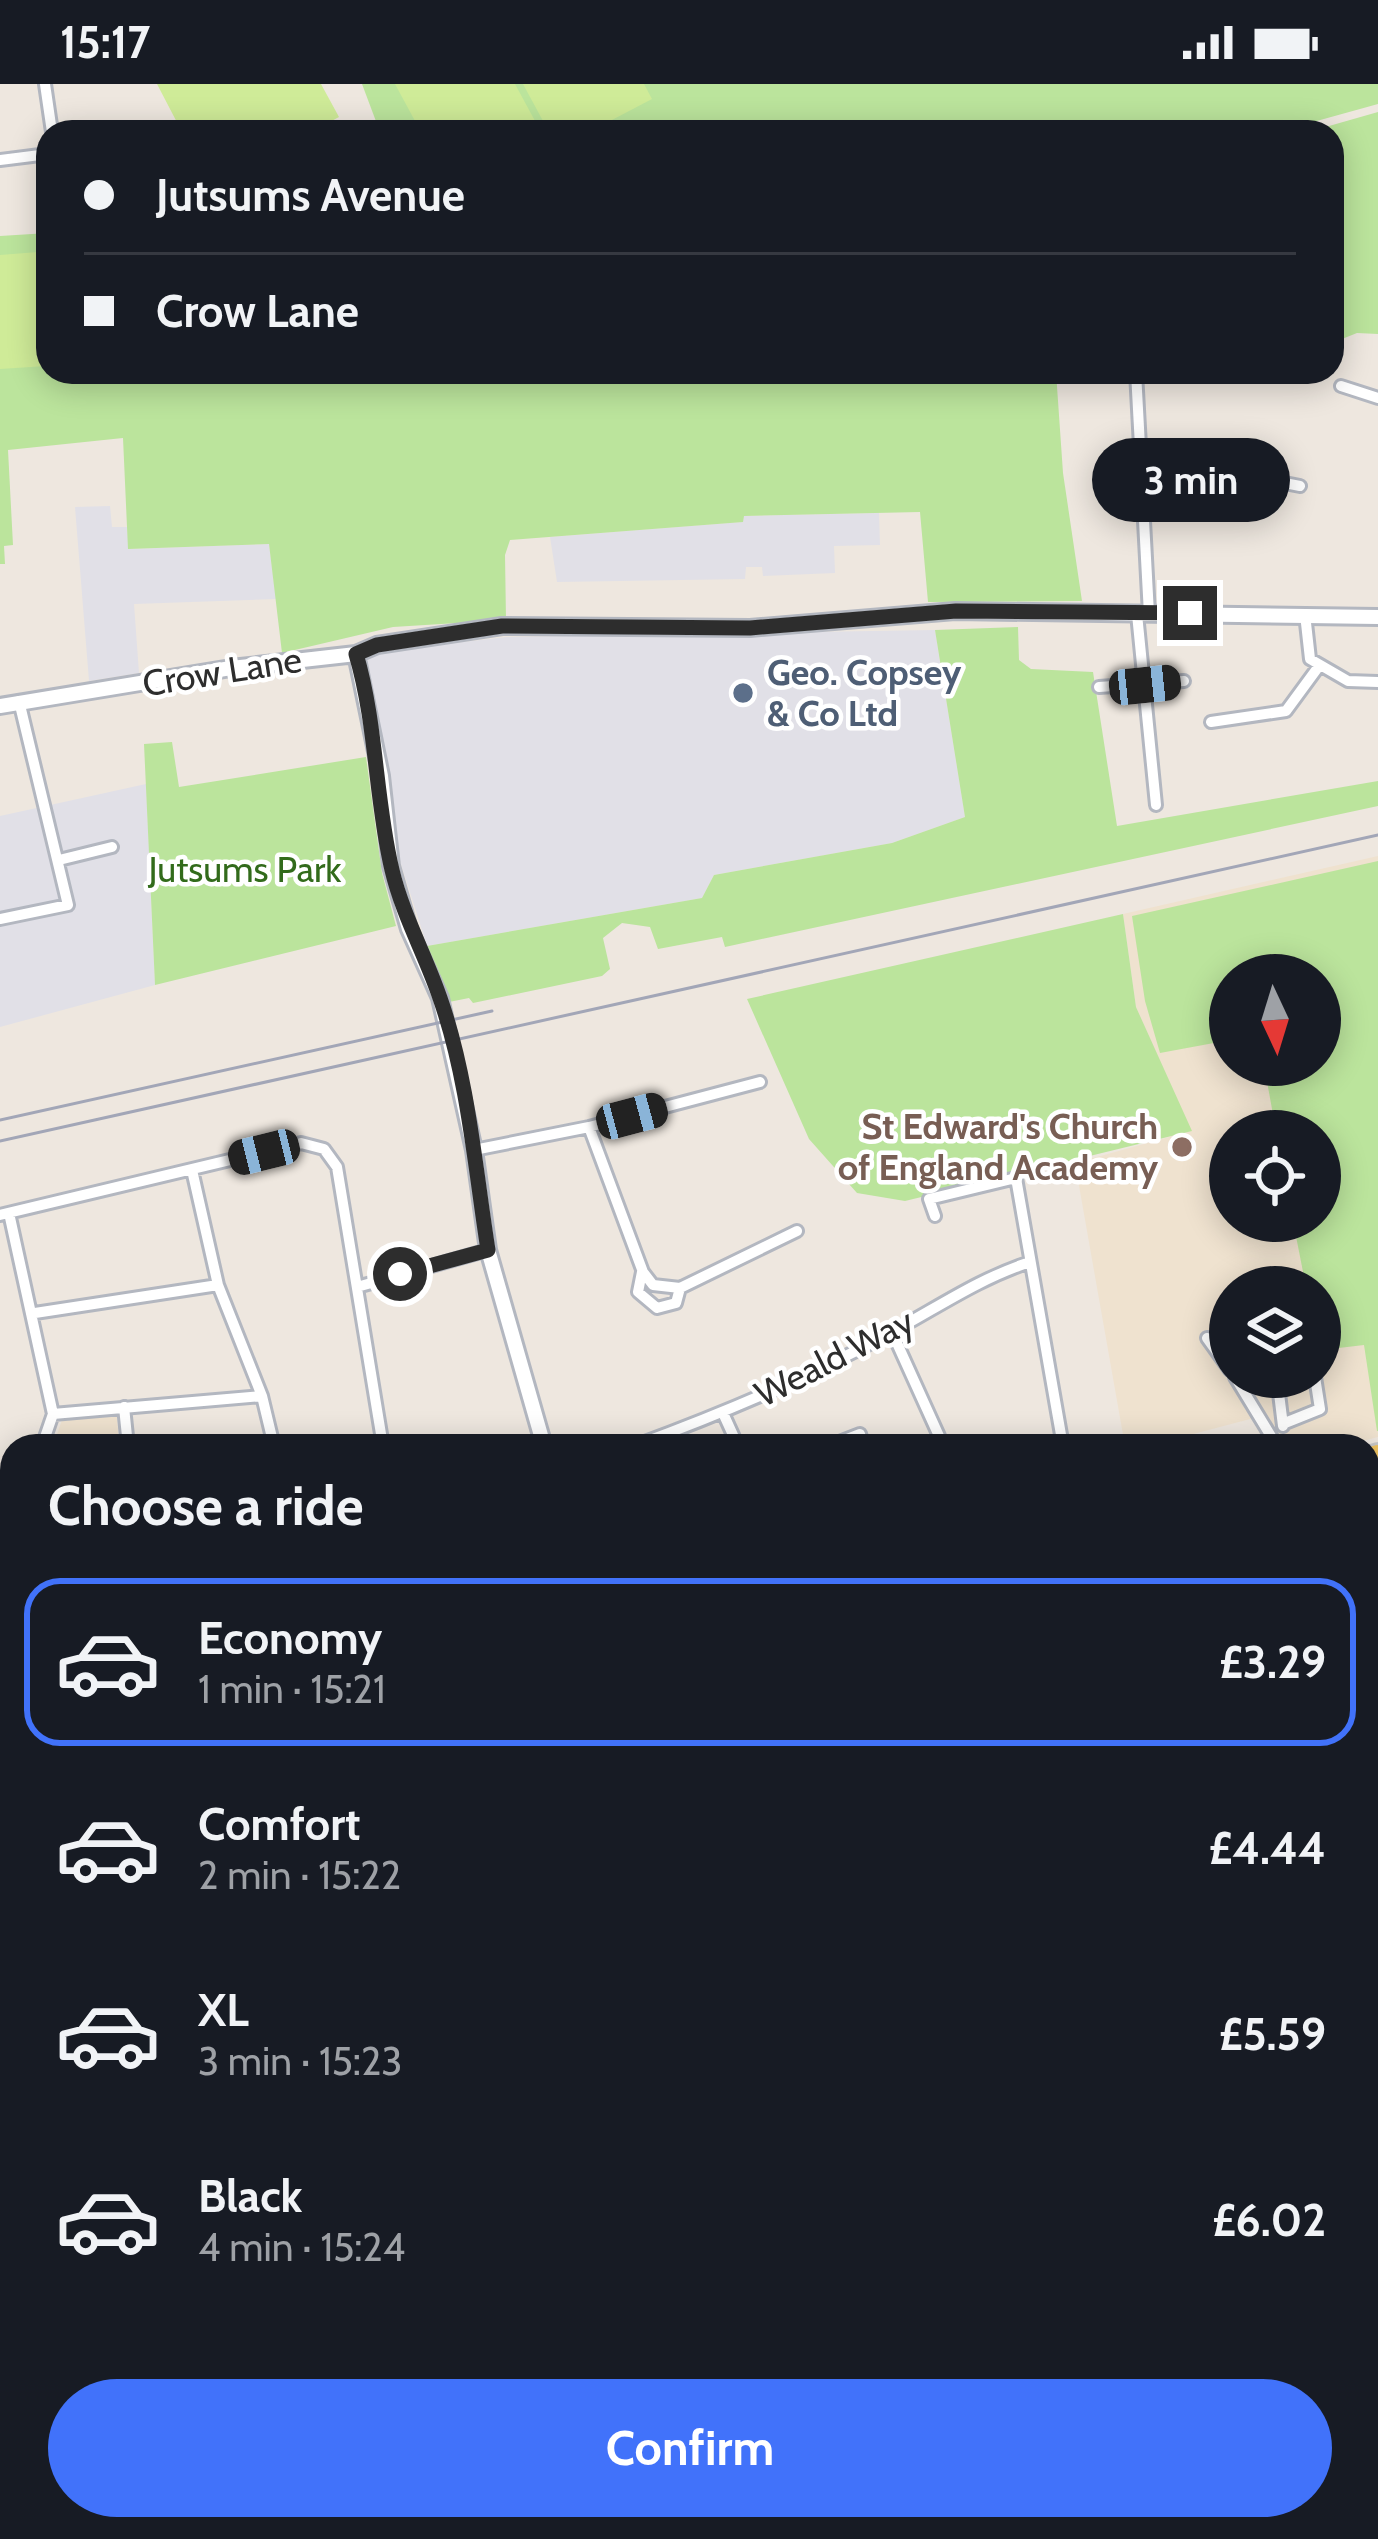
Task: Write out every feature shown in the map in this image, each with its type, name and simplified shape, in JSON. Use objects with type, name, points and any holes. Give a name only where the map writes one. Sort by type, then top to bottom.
[{"type":"street","points":[[45,84],[50,120]]},
{"type":"street","points":[[0,160],[36,156]]},
{"type":"street","points":[[1137,384],[1145,685],[1156,805]]},
{"type":"street","points":[[1341,386],[1378,398]]},
{"type":"street","points":[[1142,470],[1199,466],[1300,486]]},
{"type":"street","name":"Crow Lane","points":[[0,706],[356,654],[377,645],[502,626],[750,628],[956,611],[1378,616]]},
{"type":"street","points":[[1305,614],[1310,659],[1348,681],[1378,682]]},
{"type":"street","points":[[356,654],[381,776],[391,866],[409,929],[440,998],[474,1150],[488,1250],[541,1434]]},
{"type":"street","points":[[1211,722],[1286,711],[1319,666]]},
{"type":"street","points":[[1099,687],[1184,681]]},
{"type":"street","points":[[0,919],[68,904],[20,701]]},
{"type":"street","points":[[58,860],[112,847]]},
{"type":"street","points":[[474,1150],[589,1127],[760,1082]]},
{"type":"street","points":[[589,1127],[643,1272],[653,1285],[680,1288],[797,1231]]},
{"type":"street","points":[[46,1434],[53,1414],[34,1313],[5,1214],[301,1143],[324,1150],[338,1167],[381,1434]]},
{"type":"street","points":[[192,1171],[218,1285],[262,1396],[271,1434]]},
{"type":"street","points":[[934,1216],[929,1199],[1016,1178],[1062,1434]]},
{"type":"street","points":[[357,1286],[488,1250]]},
{"type":"street","name":"Weald Way","points":[[666,1434],[723,1413],[892,1332],[948,1296],[1030,1262]]},
{"type":"street","points":[[643,1272],[638,1292],[657,1308],[676,1303],[680,1288]]},
{"type":"street","points":[[34,1313],[218,1285]]},
{"type":"street","points":[[892,1332],[938,1434]]},
{"type":"street","points":[[53,1414],[262,1396]]},
{"type":"street","points":[[1247,1398],[1270,1434]]},
{"type":"street","points":[[1280,1434],[1285,1423],[1281,1398]]},
{"type":"street","points":[[1285,1423],[1320,1409],[1318,1398]]},
{"type":"street","points":[[124,1407],[127,1434]]},
{"type":"street","points":[[723,1413],[733,1434]]},
{"type":"shaded area","points":[[110,506],[112,527],[127,527],[129,549],[269,544],[276,599],[134,604],[139,673],[89,681],[75,507]]},
{"type":"shaded area","points":[[879,513],[880,545],[834,546],[835,573],[763,576],[762,567],[746,567],[745,579],[557,582],[550,537],[742,522],[743,516]]},
{"type":"shaded area","points":[[935,630],[965,817],[892,843],[714,875],[702,898],[427,946],[400,861],[366,663],[373,652],[507,637]]},
{"type":"shaded area","points":[[146,784],[155,985],[0,1027],[0,816]]},
{"type":"shaded area","name":"St Edward's Church of England Academy","points":[[1378,856],[1378,1434],[1260,1434],[1254,1418],[1193,1434],[1123,1434],[1075,1163],[1191,1131],[1136,1007],[1123,914]]},
{"type":"shaded area","points":[[117,1416],[118,1434],[57,1434],[62,1420]]},
{"type":"green space","points":[[157,84],[321,84],[339,117],[333,120],[176,120]]},
{"type":"green space","points":[[362,84],[1378,84],[1378,104],[1320,120],[376,120]]},
{"type":"green space","points":[[395,84],[515,84],[534,120],[414,120]]},
{"type":"green space","points":[[523,84],[644,84],[652,99],[612,120],[542,120]]},
{"type":"green space","points":[[1378,112],[1378,334],[1344,338],[1344,122]]},
{"type":"green space","points":[[36,234],[36,384],[1057,384],[1063,473],[1082,601],[928,602],[920,512],[744,516],[743,522],[510,540],[505,555],[506,620],[393,627],[282,653],[269,544],[128,549],[123,438],[8,450],[13,545],[4,546],[5,564],[0,564],[0,236]]},
{"type":"green space","points":[[36,252],[36,367],[0,369],[0,255]]},
{"type":"green space","points":[[1018,627],[1019,660],[1031,669],[1093,672],[1117,826],[1378,781],[1378,806],[725,947],[722,937],[658,949],[650,927],[622,923],[603,938],[610,969],[602,976],[473,1003],[469,998],[449,1002],[427,946],[702,898],[714,875],[892,843],[965,817],[935,630]]},
{"type":"green space","name":"Jutsums Park","points":[[172,742],[179,787],[366,757],[382,873],[396,926],[155,985],[144,744]]},
{"type":"green space","points":[[1378,861],[1378,1431],[1364,1345],[1341,1348],[1341,1266],[1302,1266],[1297,1242],[1341,1242],[1341,1110],[1272,1110],[1268,1086],[1341,1086],[1341,954],[1209,954],[1209,1044],[1160,1053],[1145,1001],[1132,916]]},
{"type":"green space","points":[[1123,914],[1136,1007],[1192,1131],[905,1201],[857,1193],[809,1139],[747,999]]},
{"type":"railway","points":[[0,1141],[1378,835]]},
{"type":"railway","points":[[0,1120],[492,1011]]},
{"type":"place","name":"Geo. Copsey & Co Ltd","points":[[743,693]]},
{"type":"place","name":"St Edward's Church of England Academy","points":[[1182,1147]]},
{"type":"route","points":[[400,1274],[488,1250],[474,1150],[440,998],[409,929],[391,866],[381,776],[356,654],[377,645],[502,626],[750,628],[956,611],[1190,613]]}]
